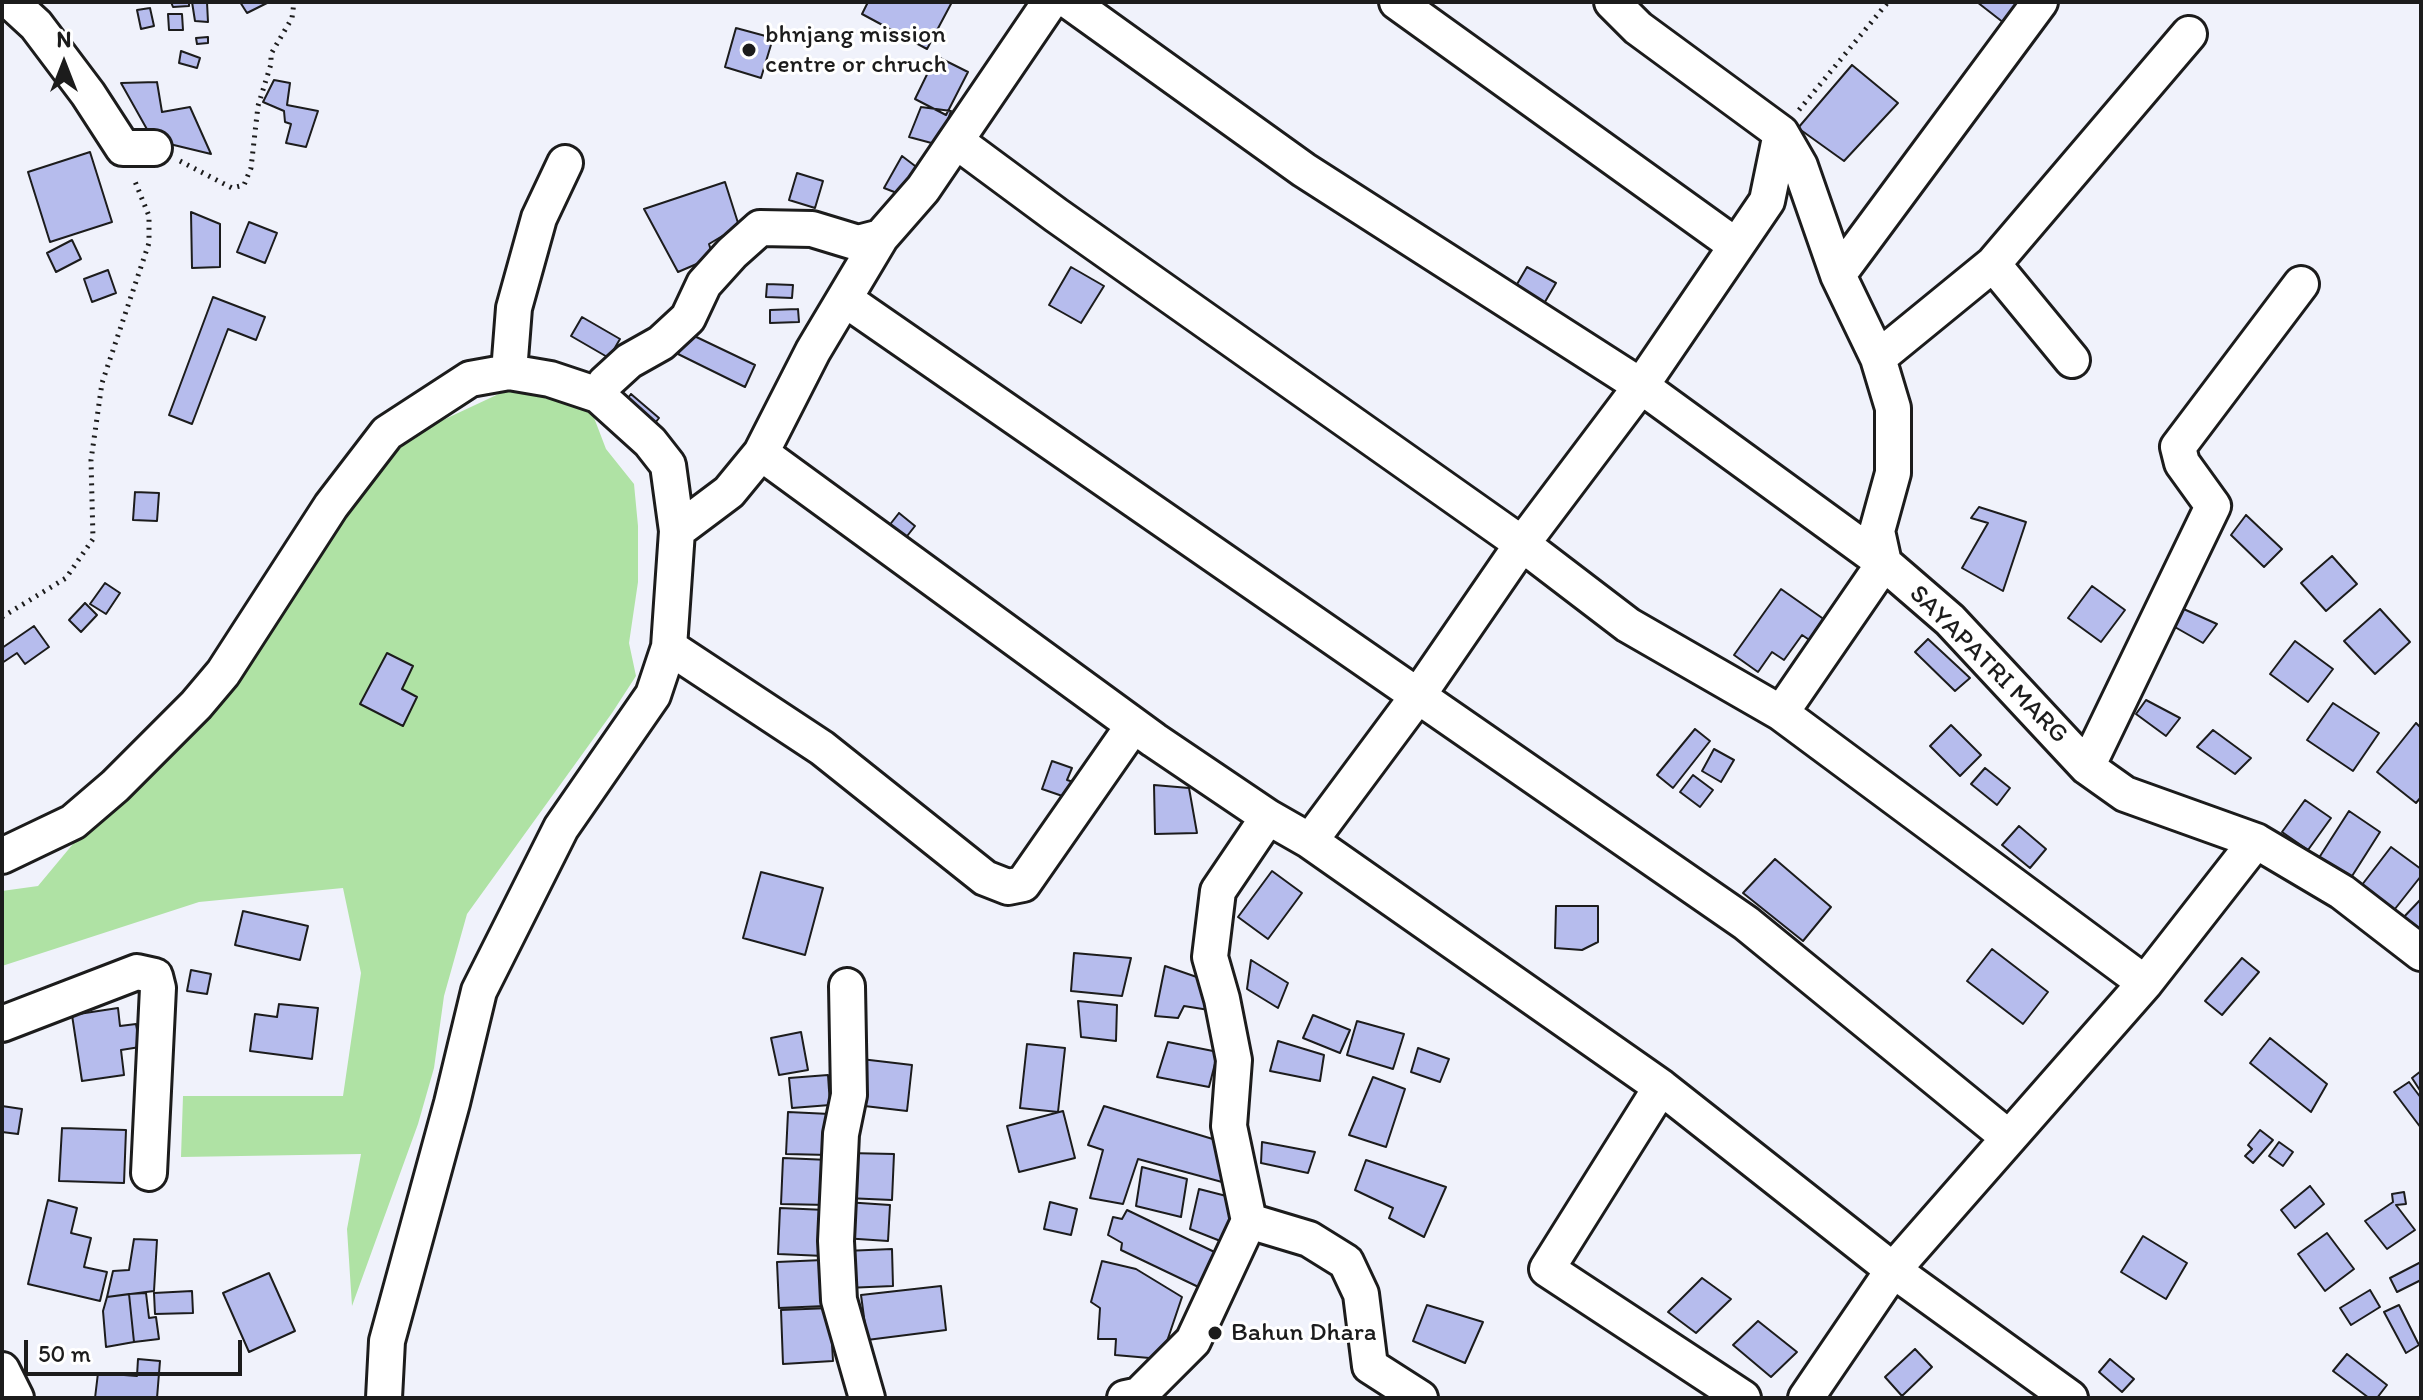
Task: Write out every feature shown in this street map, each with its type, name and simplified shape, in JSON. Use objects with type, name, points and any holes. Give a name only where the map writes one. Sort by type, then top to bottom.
[{"type":"street","points":[[11,2],[36,25],[88,94],[138,148]]},
{"type":"street","points":[[677,531],[729,492],[761,453],[813,351],[881,237],[923,189],[1050,2]]},
{"type":"street","name":"SAYAPATRI MARG","points":[[1070,2],[1304,170],[1641,386],[1884,563],[1950,620],[2087,767],[2125,794],[2256,841],[2342,892],[2421,953]]},
{"type":"street","points":[[1397,2],[1735,245]]},
{"type":"street","points":[[1612,2],[1645,15],[1781,133],[1800,166],[1838,275],[1878,358],[1893,408],[1893,473],[1877,531],[1884,563],[1781,713]]},
{"type":"street","points":[[1838,275],[2040,2]]},
{"type":"street","points":[[1878,358],[1993,264],[2189,34]]},
{"type":"street","points":[[1310,841],[1417,697],[1522,544],[1641,386],[1767,201],[1781,133]]},
{"type":"street","points":[[956,141],[1522,544],[1628,625],[1781,713],[2145,983]]},
{"type":"street","points":[[509,372],[514,308],[539,218],[565,163]]},
{"type":"street","points":[[598,395],[605,383],[629,361],[661,343],[688,318],[704,284],[760,228],[812,229],[858,243],[881,237]]},
{"type":"street","points":[[1993,264],[2072,360]]},
{"type":"street","points":[[2087,767],[2213,506],[2182,463],[2178,447],[2301,284]]},
{"type":"street","points":[[846,300],[1746,923],[2009,1138]]},
{"type":"street","points":[[2,856],[73,822],[115,786],[196,705],[223,673],[331,506],[387,433],[470,379],[509,372],[550,379],[598,395],[650,442],[668,465],[677,531],[669,647],[653,695],[561,828],[479,991],[387,1341],[384,1398]]},
{"type":"street","points":[[761,453],[1133,726],[1268,817],[1310,841],[1661,1087],[1893,1270],[2070,1398]]},
{"type":"street","points":[[669,647],[822,748],[985,878],[1008,887],[1023,884],[1133,726]]},
{"type":"street","points":[[1132,1397],[1193,1341],[1249,1221],[1229,1126],[1234,1060],[1210,957],[1218,891],[1268,817]]},
{"type":"street","points":[[1806,1398],[1893,1270],[2145,983],[2256,841]]},
{"type":"street","points":[[2,1024],[137,972],[155,976],[158,988],[149,1173]]},
{"type":"street","points":[[847,986],[849,1095],[841,1134],[836,1241],[839,1300],[867,1398]]},
{"type":"street","points":[[1661,1087],[1547,1269],[1743,1398]]},
{"type":"street","points":[[1249,1221],[1309,1239],[1346,1262],[1361,1294],[1370,1366],[1420,1398]]},
{"type":"street","points":[[2,1370],[16,1398]]},
{"type":"path","points":[[138,148],[232,188],[244,185],[251,168],[258,106],[271,64],[271,54],[292,18],[294,2]]},
{"type":"path","points":[[1781,133],[1888,2]]},
{"type":"path","points":[[2,617],[66,578],[93,539],[91,460],[102,383],[149,243],[149,216],[138,148]]},
{"type":"green space","points":[[520,384],[588,402],[606,449],[634,484],[638,582],[629,643],[636,676],[467,914],[444,996],[434,1068],[418,1124],[352,1306],[347,1229],[361,1154],[181,1157],[183,1096],[343,1096],[361,973],[343,888],[199,902],[2,966],[2,891],[38,886],[396,442]]},
{"type":"building","points":[[171,2],[189,2],[189,6],[173,7]]},
{"type":"building","points":[[192,2],[207,2],[208,22],[195,21]]},
{"type":"building","points":[[240,2],[269,2],[247,13]]},
{"type":"building","points":[[868,2],[952,2],[927,49],[862,14]]},
{"type":"building","points":[[1977,2],[2021,2],[2004,23]]},
{"type":"building","points":[[150,8],[154,26],[141,29],[137,10]]},
{"type":"building","points":[[168,14],[182,14],[183,30],[169,30]]},
{"type":"building","name":"bhnjang mission centre or chruch","points":[[736,28],[773,38],[761,78],[725,67]]},
{"type":"building","points":[[208,37],[208,43],[197,44],[196,38]]},
{"type":"building","points":[[181,51],[200,58],[197,68],[179,63]]},
{"type":"building","points":[[936,56],[968,72],[946,115],[915,99]]},
{"type":"building","points":[[1852,65],[1898,103],[1844,161],[1798,128]]},
{"type":"building","points":[[274,80],[290,83],[287,105],[318,111],[306,147],[286,143],[291,124],[285,122],[284,111],[263,102]]},
{"type":"building","points":[[157,82],[162,112],[190,107],[211,154],[153,140],[121,83]]},
{"type":"building","points":[[921,107],[951,111],[939,145],[909,137]]},
{"type":"building","points":[[90,152],[112,222],[50,242],[28,172]]},
{"type":"building","points":[[902,156],[923,172],[902,195],[884,188]]},
{"type":"building","points":[[797,173],[823,181],[815,208],[789,200]]},
{"type":"building","points":[[725,182],[739,226],[709,244],[713,257],[678,272],[644,209]]},
{"type":"building","points":[[191,212],[220,224],[220,267],[192,268]]},
{"type":"building","points":[[249,222],[277,233],[265,263],[237,252]]},
{"type":"building","points":[[72,240],[81,259],[56,272],[47,253]]},
{"type":"building","points":[[1071,267],[1104,286],[1081,323],[1049,305]]},
{"type":"building","points":[[1527,267],[1556,283],[1542,307],[1513,291]]},
{"type":"building","points":[[108,270],[116,293],[92,302],[84,279]]},
{"type":"building","points":[[767,284],[793,285],[792,298],[766,297]]},
{"type":"building","points":[[213,297],[265,317],[256,340],[228,329],[192,424],[169,415]]},
{"type":"building","points":[[798,309],[799,322],[770,323],[770,310]]},
{"type":"building","points":[[582,317],[620,339],[609,358],[571,336]]},
{"type":"building","points":[[688,333],[755,365],[745,387],[678,354]]},
{"type":"building","points":[[631,394],[659,418],[648,432],[619,409]]},
{"type":"building","points":[[135,492],[159,493],[157,521],[133,520]]},
{"type":"building","points":[[1979,507],[2026,522],[2003,591],[1962,568],[1988,523],[1971,518]]},
{"type":"building","points":[[899,513],[915,526],[904,540],[888,527]]},
{"type":"building","points":[[2246,515],[2282,549],[2264,567],[2231,535]]},
{"type":"building","points":[[2332,556],[2357,584],[2326,611],[2301,583]]},
{"type":"building","points":[[105,583],[120,593],[106,614],[90,604]]},
{"type":"building","points":[[2092,586],[2125,610],[2101,642],[2068,618]]},
{"type":"building","points":[[1781,589],[1825,620],[1811,641],[1802,635],[1784,660],[1772,652],[1758,672],[1734,655]]},
{"type":"building","points":[[85,603],[97,615],[81,632],[69,620]]},
{"type":"building","points":[[2177,606],[2217,624],[2203,643],[2166,622]]},
{"type":"building","points":[[2380,609],[2410,642],[2375,674],[2344,641]]},
{"type":"building","points":[[34,626],[49,647],[25,664],[17,653],[2,663],[2,648]]},
{"type":"building","points":[[1928,639],[1970,678],[1955,691],[1915,652]]},
{"type":"building","points":[[2295,641],[2333,669],[2308,702],[2270,674]]},
{"type":"building","points":[[387,653],[413,666],[402,689],[417,697],[403,726],[360,704]]},
{"type":"building","points":[[2146,700],[2180,718],[2166,736],[2136,714]]},
{"type":"building","points":[[2333,703],[2379,733],[2353,771],[2307,740]]},
{"type":"building","points":[[2416,723],[2421,728],[2421,797],[2416,803],[2377,772]]},
{"type":"building","points":[[1951,725],[1981,755],[1960,776],[1930,746]]},
{"type":"building","points":[[1695,729],[1710,741],[1673,788],[1657,775]]},
{"type":"building","points":[[2213,730],[2251,758],[2235,774],[2197,747]]},
{"type":"building","points":[[1714,749],[1734,760],[1721,782],[1702,771]]},
{"type":"building","points":[[1052,761],[1072,768],[1067,780],[1080,784],[1074,800],[1042,789]]},
{"type":"building","points":[[1985,768],[2010,788],[1997,805],[1971,784]]},
{"type":"building","points":[[1693,775],[1713,790],[1700,807],[1680,792]]},
{"type":"building","points":[[1154,785],[1189,788],[1197,833],[1155,834]]},
{"type":"building","points":[[2305,800],[2331,818],[2308,850],[2282,832]]},
{"type":"building","points":[[2349,811],[2380,832],[2347,884],[2315,864]]},
{"type":"building","points":[[2019,826],[2046,849],[2030,868],[2002,845]]},
{"type":"building","points":[[2391,847],[2421,869],[2421,876],[2387,919],[2355,894]]},
{"type":"building","points":[[1775,859],[1831,907],[1803,941],[1743,893]]},
{"type":"building","points":[[1272,871],[1302,893],[1268,939],[1238,917]]},
{"type":"building","points":[[761,872],[823,888],[805,955],[743,938]]},
{"type":"building","points":[[2421,899],[2421,939],[2401,920]]},
{"type":"building","points":[[1556,906],[1598,906],[1598,942],[1582,950],[1555,948]]},
{"type":"building","points":[[243,911],[308,926],[300,960],[235,945]]},
{"type":"building","points":[[1992,949],[2048,992],[2023,1024],[1967,981]]},
{"type":"building","points":[[1074,953],[1131,958],[1122,996],[1071,991]]},
{"type":"building","points":[[2242,958],[2259,972],[2222,1015],[2205,1001]]},
{"type":"building","points":[[1251,960],[1288,983],[1278,1008],[1247,989]]},
{"type":"building","points":[[1165,966],[1214,983],[1209,1010],[1184,1006],[1178,1018],[1155,1016]]},
{"type":"building","points":[[191,970],[211,974],[207,994],[187,991]]},
{"type":"building","points":[[1078,1001],[1117,1005],[1116,1041],[1081,1037]]},
{"type":"building","points":[[279,1004],[318,1008],[312,1059],[250,1051],[255,1014],[277,1017]]},
{"type":"building","points":[[118,1008],[120,1026],[136,1024],[140,1047],[121,1050],[124,1075],[82,1081],[72,1015]]},
{"type":"building","points":[[1313,1015],[1350,1030],[1340,1053],[1303,1038]]},
{"type":"building","points":[[1357,1021],[1404,1034],[1393,1069],[1347,1055]]},
{"type":"building","points":[[801,1032],[808,1070],[779,1075],[771,1038]]},
{"type":"building","points":[[2270,1038],[2327,1084],[2311,1112],[2250,1063]]},
{"type":"building","points":[[1278,1041],[1324,1055],[1320,1081],[1270,1071]]},
{"type":"building","points":[[1168,1042],[1218,1052],[1209,1087],[1157,1077]]},
{"type":"building","points":[[1027,1044],[1065,1048],[1058,1112],[1020,1108]]},
{"type":"building","points":[[1418,1048],[1449,1059],[1440,1082],[1411,1072]]},
{"type":"building","points":[[861,1059],[912,1065],[907,1111],[856,1105]]},
{"type":"building","points":[[2421,1071],[2421,1092],[2412,1078]]},
{"type":"building","points":[[828,1075],[830,1105],[792,1108],[789,1078]]},
{"type":"building","points":[[1373,1077],[1405,1089],[1386,1147],[1349,1135]]},
{"type":"building","points":[[2409,1082],[2421,1098],[2421,1128],[2394,1092]]},
{"type":"building","points":[[2,1106],[22,1109],[18,1134],[2,1132]]},
{"type":"building","points":[[1104,1106],[1216,1140],[1222,1182],[1138,1159],[1123,1204],[1090,1198],[1103,1150],[1088,1145]]},
{"type":"building","points":[[1063,1111],[1075,1158],[1019,1172],[1007,1126]]},
{"type":"building","points":[[788,1112],[830,1114],[829,1155],[786,1154]]},
{"type":"building","points":[[62,1128],[126,1130],[124,1183],[59,1181]]},
{"type":"building","points":[[2260,1130],[2273,1140],[2253,1163],[2245,1156],[2252,1149],[2248,1145]]},
{"type":"building","points":[[1262,1142],[1315,1152],[1308,1173],[1261,1163]]},
{"type":"building","points":[[2279,1142],[2293,1152],[2283,1166],[2269,1156]]},
{"type":"building","points":[[848,1153],[894,1154],[892,1200],[846,1198]]},
{"type":"building","points":[[783,1158],[829,1160],[827,1205],[781,1204]]},
{"type":"building","points":[[1366,1160],[1446,1187],[1424,1237],[1389,1218],[1393,1208],[1355,1190]]},
{"type":"building","points":[[1142,1167],[1187,1179],[1181,1217],[1136,1206]]},
{"type":"building","points":[[2310,1186],[2324,1204],[2295,1228],[2281,1210]]},
{"type":"building","points":[[1199,1189],[1242,1200],[1228,1244],[1190,1229]]},
{"type":"building","points":[[2404,1192],[2406,1204],[2396,1205],[2415,1230],[2387,1249],[2365,1221],[2393,1202],[2392,1194]]},
{"type":"building","points":[[48,1200],[77,1208],[71,1233],[91,1238],[84,1267],[107,1272],[100,1301],[28,1284]]},
{"type":"building","points":[[845,1202],[890,1205],[888,1241],[843,1238]]},
{"type":"building","points":[[1050,1202],[1077,1209],[1071,1235],[1044,1229]]},
{"type":"building","points":[[780,1208],[826,1210],[824,1256],[778,1254]]},
{"type":"building","points":[[1127,1210],[1227,1258],[1211,1293],[1121,1250],[1122,1243],[1108,1235],[1113,1217],[1122,1219]]},
{"type":"building","points":[[2327,1233],[2354,1269],[2325,1291],[2298,1254]]},
{"type":"building","points":[[2143,1236],[2187,1263],[2166,1299],[2121,1272]]},
{"type":"building","points":[[134,1239],[157,1240],[154,1291],[107,1297],[113,1271],[129,1270]]},
{"type":"building","points":[[892,1249],[893,1286],[846,1288],[845,1251]]},
{"type":"building","points":[[823,1260],[825,1306],[779,1308],[777,1262]]},
{"type":"building","points":[[1102,1261],[1136,1269],[1182,1297],[1161,1359],[1115,1355],[1116,1339],[1098,1339],[1100,1308],[1091,1302]]},
{"type":"building","points":[[2421,1262],[2421,1280],[2397,1292],[2390,1278]]},
{"type":"building","points":[[269,1273],[295,1331],[249,1352],[223,1293]]},
{"type":"building","points":[[1702,1278],[1731,1299],[1696,1333],[1668,1312]]},
{"type":"building","points":[[941,1286],[946,1330],[867,1340],[861,1295]]},
{"type":"building","points":[[2370,1290],[2380,1307],[2351,1325],[2340,1308]]},
{"type":"building","points":[[192,1291],[193,1313],[155,1314],[154,1293]]},
{"type":"building","points":[[146,1293],[149,1318],[156,1317],[159,1339],[134,1342],[129,1294]]},
{"type":"building","points":[[129,1294],[134,1342],[106,1347],[103,1311],[107,1297]]},
{"type":"building","points":[[1427,1305],[1483,1322],[1465,1363],[1413,1341]]},
{"type":"building","points":[[2399,1305],[2419,1345],[2406,1353],[2384,1312]]},
{"type":"building","points":[[830,1308],[833,1361],[783,1364],[781,1310]]},
{"type":"building","points":[[1758,1321],[1797,1352],[1771,1377],[1733,1345]]},
{"type":"building","points":[[1915,1349],[1932,1367],[1902,1396],[1885,1377]]},
{"type":"building","points":[[2347,1354],[2387,1385],[2377,1398],[2369,1398],[2333,1371]]},
{"type":"building","points":[[138,1359],[160,1361],[157,1398],[95,1398],[98,1373],[137,1376]]},
{"type":"building","points":[[2110,1359],[2134,1379],[2122,1392],[2099,1372]]},
{"type":"place","name":"bhnjang mission centre or chruch","points":[[749,50]]},
{"type":"place","name":"Bahun Dhara","points":[[1215,1333]]}]
